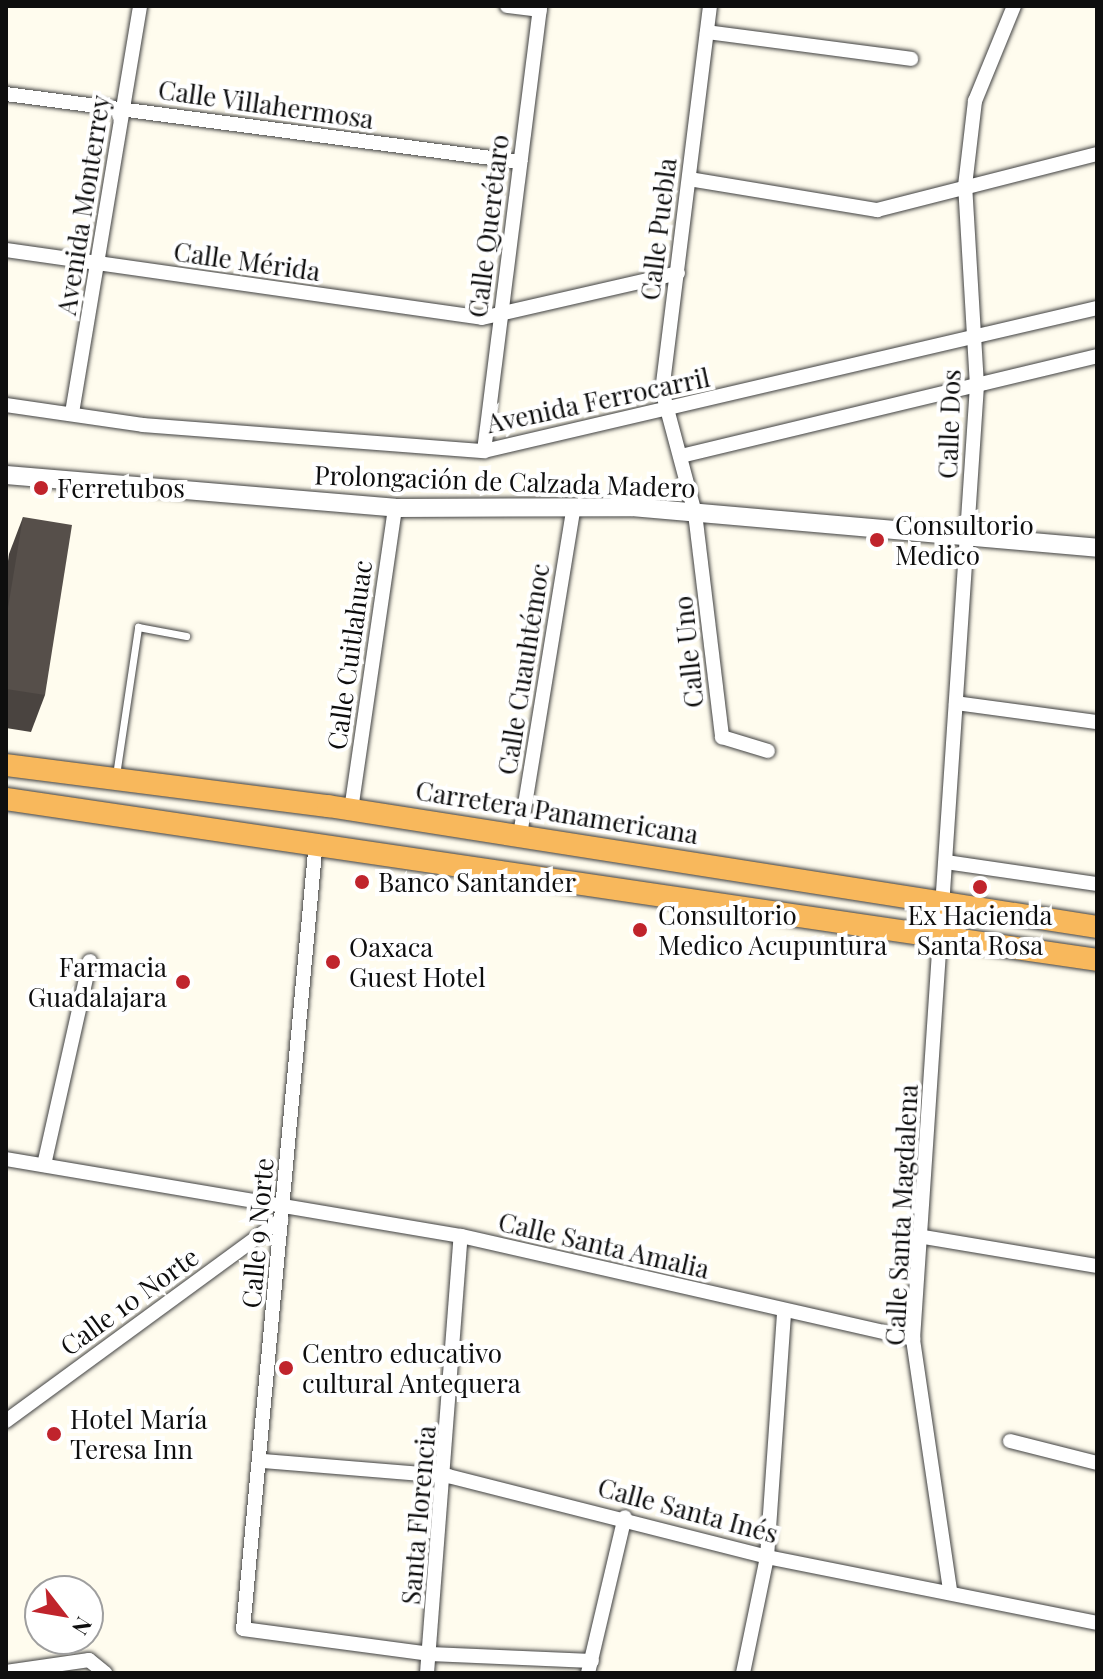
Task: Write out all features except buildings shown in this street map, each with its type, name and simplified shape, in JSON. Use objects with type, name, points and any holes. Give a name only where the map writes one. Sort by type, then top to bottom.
[{"type":"highway","name":"Carretera Panamericana","points":[[6,765],[520,835],[943,900],[1097,927]]},
{"type":"highway","points":[[6,799],[316,841],[1097,960]]},
{"type":"street","name":"Avenida Monterrey","points":[[72,413],[140,6]]},
{"type":"street","points":[[507,6],[540,8]]},
{"type":"street","name":"Calle Puebla","points":[[695,513],[662,390],[710,6]]},
{"type":"street","name":"Calle Dos","points":[[943,900],[977,386],[965,186],[975,101],[1014,6]]},
{"type":"street","name":"Calle Querétaro","points":[[484,451],[540,8]]},
{"type":"street","points":[[707,32],[911,59]]},
{"type":"street","name":"Calle Villahermosa","points":[[6,94],[521,162]]},
{"type":"street","points":[[689,179],[877,210],[1096,155]]},
{"type":"street","name":"Calle Mérida","points":[[6,250],[482,318],[678,273]]},
{"type":"street","name":"Avenida Ferrocarril","points":[[6,405],[484,451],[975,340],[1097,308]]},
{"type":"street","points":[[681,456],[1097,356]]},
{"type":"street","name":"Prolongación de Calzada Madero","points":[[6,475],[395,508],[695,513],[1097,548]]},
{"type":"street","name":"Calle Cuitlahuac","points":[[351,810],[395,508]]},
{"type":"street","name":"Calle Cuauhtémoc","points":[[520,835],[573,511]]},
{"type":"street","name":"Calle Uno","points":[[695,513],[722,737],[768,751]]},
{"type":"street","points":[[956,703],[1097,722]]},
{"type":"street","name":"Calle 9 Norte","points":[[316,841],[282,1212],[264,1461],[243,1629],[430,1654]]},
{"type":"street","points":[[946,862],[1097,884]]},
{"type":"street","name":"Calle Santa Magdalena","points":[[943,900],[924,1237],[913,1339],[950,1590]]},
{"type":"street","points":[[44,1165],[90,961]]},
{"type":"street","name":"Calle Santa Amalia","points":[[6,1159],[282,1212],[461,1236],[784,1315],[913,1339]]},
{"type":"street","name":"Calle 10 Norte","points":[[6,1421],[282,1212]]},
{"type":"street","name":"Santa Florencia","points":[[427,1673],[448,1476],[461,1236]]},
{"type":"street","points":[[924,1237],[1097,1266]]},
{"type":"street","points":[[760,1673],[743,1671],[767,1557],[784,1315]]},
{"type":"street","points":[[1010,1441],[1097,1463]]},
{"type":"street","name":"Calle Santa Inés","points":[[264,1461],[448,1476],[625,1517],[767,1557],[950,1590],[1097,1623]]},
{"type":"street","points":[[430,1654],[590,1667],[625,1517]]},
{"type":"street","points":[[6,1672],[89,1660],[105,1673]]},
{"type":"lane","points":[[115,781],[138,627],[186,636]]},
{"type":"place","name":"Ferretubos","points":[[41,488]]},
{"type":"place","name":"Consultorio Medico","points":[[877,540]]},
{"type":"place","name":"Banco Santander","points":[[362,882]]},
{"type":"place","name":"Ex Hacienda Santa Rosa","points":[[980,887]]},
{"type":"place","name":"Consultorio Medico Acupuntura","points":[[640,930]]},
{"type":"place","name":"Oaxaca Guest Hotel","points":[[333,962]]},
{"type":"place","name":"Farmacia Guadalajara","points":[[183,982]]},
{"type":"place","name":"Centro educativo cultural Antequera","points":[[286,1368]]},
{"type":"place","name":"Hotel María Teresa Inn","points":[[54,1434]]}]
